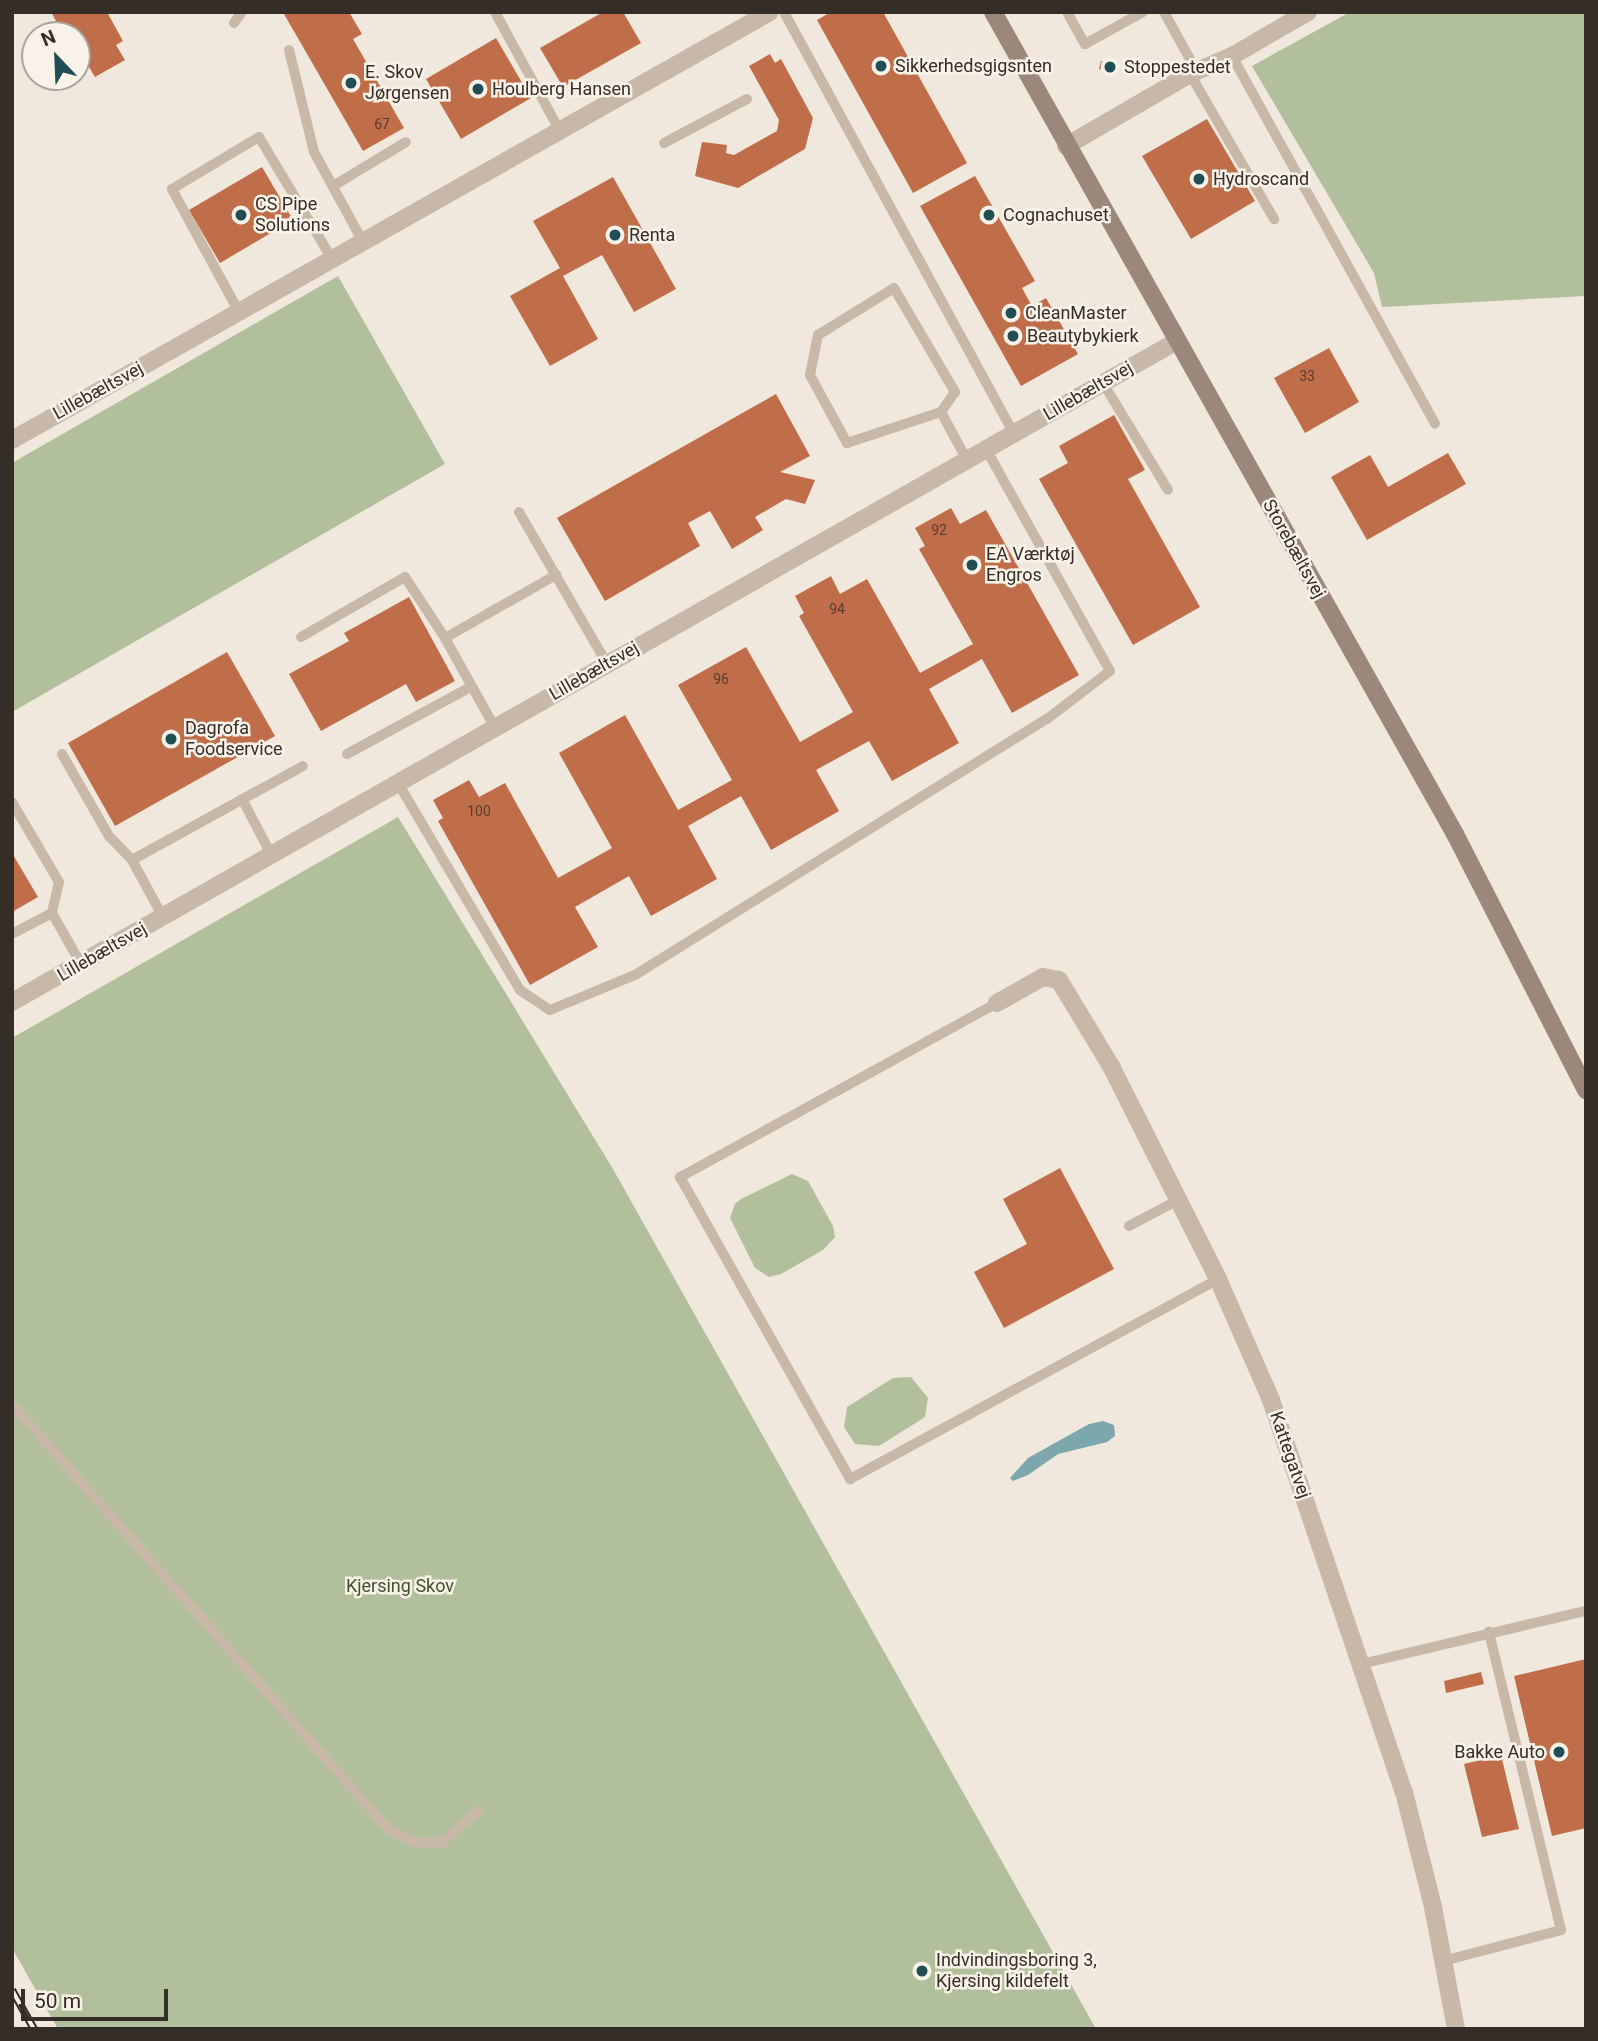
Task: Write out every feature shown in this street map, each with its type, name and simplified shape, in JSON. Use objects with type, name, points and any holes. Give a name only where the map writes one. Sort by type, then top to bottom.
[{"type":"street","name":"Lillebæltsvej","points":[[12,440],[769,12]]},
{"type":"street","name":"Storebæltsvej","points":[[993,12],[1455,834],[1586,1090]]},
{"type":"street","points":[[1066,145],[1193,72],[1232,55],[1308,12]]},
{"type":"street","name":"Lillebæltsvej","points":[[12,1002],[1177,341]]},
{"type":"street","name":"Kattegatvej","points":[[998,1003],[1043,977],[1059,980],[1112,1068],[1218,1279],[1271,1400],[1404,1792],[1456,2029]]},
{"type":"lane","points":[[234,23],[242,12]]},
{"type":"lane","points":[[495,12],[560,131]]},
{"type":"lane","points":[[784,12],[1014,433]]},
{"type":"lane","points":[[1067,12],[1085,44],[1143,12]]},
{"type":"lane","points":[[1164,12],[1193,72],[1274,219]]},
{"type":"lane","points":[[289,50],[314,152],[363,242]]},
{"type":"lane","points":[[1232,55],[1435,424]]},
{"type":"lane","points":[[664,143],[747,99]]},
{"type":"lane","points":[[239,312],[172,189],[259,137],[332,259]]},
{"type":"lane","points":[[333,186],[406,142]]},
{"type":"lane","points":[[894,288],[955,391],[941,412],[847,443],[810,375],[818,335],[894,288]]},
{"type":"lane","points":[[1103,383],[1167,490]]},
{"type":"lane","points":[[941,412],[967,460]]},
{"type":"lane","points":[[398,783],[520,990],[550,1010],[635,975],[1047,719],[1110,671],[986,449]]},
{"type":"lane","points":[[519,512],[607,664]]},
{"type":"lane","points":[[445,638],[556,575]]},
{"type":"lane","points":[[300,637],[405,577],[445,638],[495,727]]},
{"type":"lane","points":[[347,754],[472,686]]},
{"type":"lane","points":[[62,754],[108,836],[131,860],[163,918]]},
{"type":"lane","points":[[131,860],[303,766]]},
{"type":"lane","points":[[242,799],[271,854]]},
{"type":"lane","points":[[12,802],[59,882],[52,913],[81,964]]},
{"type":"lane","points":[[12,934],[52,913]]},
{"type":"lane","points":[[998,1003],[680,1177],[850,1479],[1218,1279]]},
{"type":"lane","points":[[1129,1226],[1180,1199]]},
{"type":"lane","points":[[12,1404],[388,1829],[413,1842],[441,1843],[479,1810]]},
{"type":"lane","points":[[1361,1664],[1586,1611]]},
{"type":"lane","points":[[1443,1961],[1561,1930],[1489,1632]]},
{"type":"green space","points":[[1350,12],[1586,12],[1586,296],[1382,307],[1374,273],[1252,66]]},
{"type":"green space","points":[[338,276],[445,464],[12,712],[12,463]]},
{"type":"green space","name":"Kjersing Skov","points":[[398,817],[613,1169],[1096,2029],[58,2029],[12,1948],[12,1038]]},
{"type":"green space","points":[[792,1174],[808,1181],[833,1226],[835,1237],[823,1250],[781,1274],[769,1277],[755,1268],[730,1218],[735,1204],[741,1199]]},
{"type":"green space","points":[[911,1377],[928,1398],[925,1417],[879,1446],[855,1444],[844,1427],[847,1407],[893,1378]]},
{"type":"water","points":[[1103,1421],[1114,1425],[1115,1436],[1107,1442],[1058,1454],[1028,1475],[1013,1481],[1010,1478],[1028,1458],[1089,1424]]},
{"type":"building","points":[[51,12],[107,12],[123,41],[116,45],[125,60],[95,77],[91,70],[91,21],[56,21]]},
{"type":"building","name":"E. Skov Jørgensen","points":[[349,12],[362,34],[353,39],[404,128],[363,151],[284,14]]},
{"type":"building","points":[[603,12],[623,12],[641,43],[563,87],[540,48]]},
{"type":"building","points":[[831,12],[883,12],[967,163],[913,193],[817,20]]},
{"type":"building","name":"Houlberg Hansen","points":[[496,38],[531,98],[461,139],[426,79]]},
{"type":"building","points":[[770,54],[775,63],[781,59],[813,118],[805,149],[738,188],[695,176],[702,142],[727,145],[726,153],[734,155],[777,131],[779,120],[749,66]]},
{"type":"building","points":[[1101,61],[1118,65],[1116,73],[1099,69]]},
{"type":"building","name":"Hydroscand","points":[[1207,119],[1255,201],[1191,239],[1142,156]]},
{"type":"building","name":"CS Pipe Solutions","points":[[262,167],[293,220],[220,263],[189,210]]},
{"type":"building","points":[[975,176],[1035,281],[1022,288],[1032,306],[1046,298],[1078,354],[1021,386],[920,206]]},
{"type":"building","points":[[613,177],[676,289],[634,312],[602,255],[563,276],[598,339],[550,366],[510,296],[560,268],[533,221]]},
{"type":"building","points":[[1329,348],[1359,402],[1305,433],[1274,378]]},
{"type":"building","points":[[776,394],[810,456],[780,472],[815,480],[805,504],[786,499],[755,517],[763,530],[732,549],[710,511],[688,523],[700,546],[605,601],[557,518]]},
{"type":"building","points":[[1114,415],[1145,470],[1128,479],[1200,607],[1133,645],[1039,479],[1068,463],[1059,446]]},
{"type":"building","points":[[1448,453],[1466,484],[1367,540],[1331,477],[1370,455],[1388,487]]},
{"type":"building","points":[[951,508],[960,524],[986,510],[1079,675],[1012,713],[982,659],[929,689],[959,743],[892,781],[869,741],[816,770],[839,811],[771,850],[741,796],[688,826],[717,879],[651,916],[629,876],[575,907],[598,947],[530,985],[438,821],[443,818],[433,800],[469,780],[479,797],[505,783],[558,878],[612,848],[559,753],[625,715],[678,810],[732,780],[678,685],[746,647],[800,742],[853,712],[799,616],[804,613],[795,596],[831,576],[840,594],[867,579],[920,673],[973,644],[919,549],[925,546],[915,528]]},
{"type":"building","points":[[409,597],[455,681],[416,702],[406,684],[321,731],[289,674],[349,641],[344,633]]},
{"type":"building","name":"Dagrofa Foodservice","points":[[227,652],[275,736],[115,826],[68,743]]},
{"type":"building","points":[[12,853],[38,897],[12,912]]},
{"type":"building","points":[[1060,1168],[1114,1269],[1004,1328],[974,1272],[1027,1244],[1003,1199]]},
{"type":"building","name":"Bakke Auto","points":[[1586,1659],[1586,1828],[1552,1836],[1514,1676]]},
{"type":"building","points":[[1481,1672],[1484,1684],[1446,1693],[1444,1681]]},
{"type":"building","points":[[1501,1755],[1519,1829],[1482,1837],[1464,1764]]},
{"type":"building","name":"Indvindingsboring 3, Kjersing kildefelt","points":[[923,1962],[929,1976],[922,1980],[915,1966]]},
{"type":"railway","points":[[12,1990],[34,2029]]},
{"type":"place","name":"Sikkerhedsgigsnten","points":[[881,66]]},
{"type":"place","name":"Stoppestedet","points":[[1110,67]]},
{"type":"place","name":"E. Skov Jørgensen","points":[[351,83]]},
{"type":"place","name":"Houlberg Hansen","points":[[478,89]]},
{"type":"place","name":"Hydroscand","points":[[1199,179]]},
{"type":"place","name":"CS Pipe Solutions","points":[[241,215]]},
{"type":"place","name":"Cognachuset","points":[[989,215]]},
{"type":"place","name":"Renta","points":[[615,235]]},
{"type":"place","name":"CleanMaster","points":[[1011,313]]},
{"type":"place","name":"Beautybykierk","points":[[1013,336]]},
{"type":"place","name":"EA Værktøj Engros","points":[[972,565]]},
{"type":"place","name":"Dagrofa Foodservice","points":[[171,739]]},
{"type":"place","name":"Bakke Auto","points":[[1559,1752]]},
{"type":"place","name":"Indvindingsboring 3, Kjersing kildefelt","points":[[922,1971]]}]
